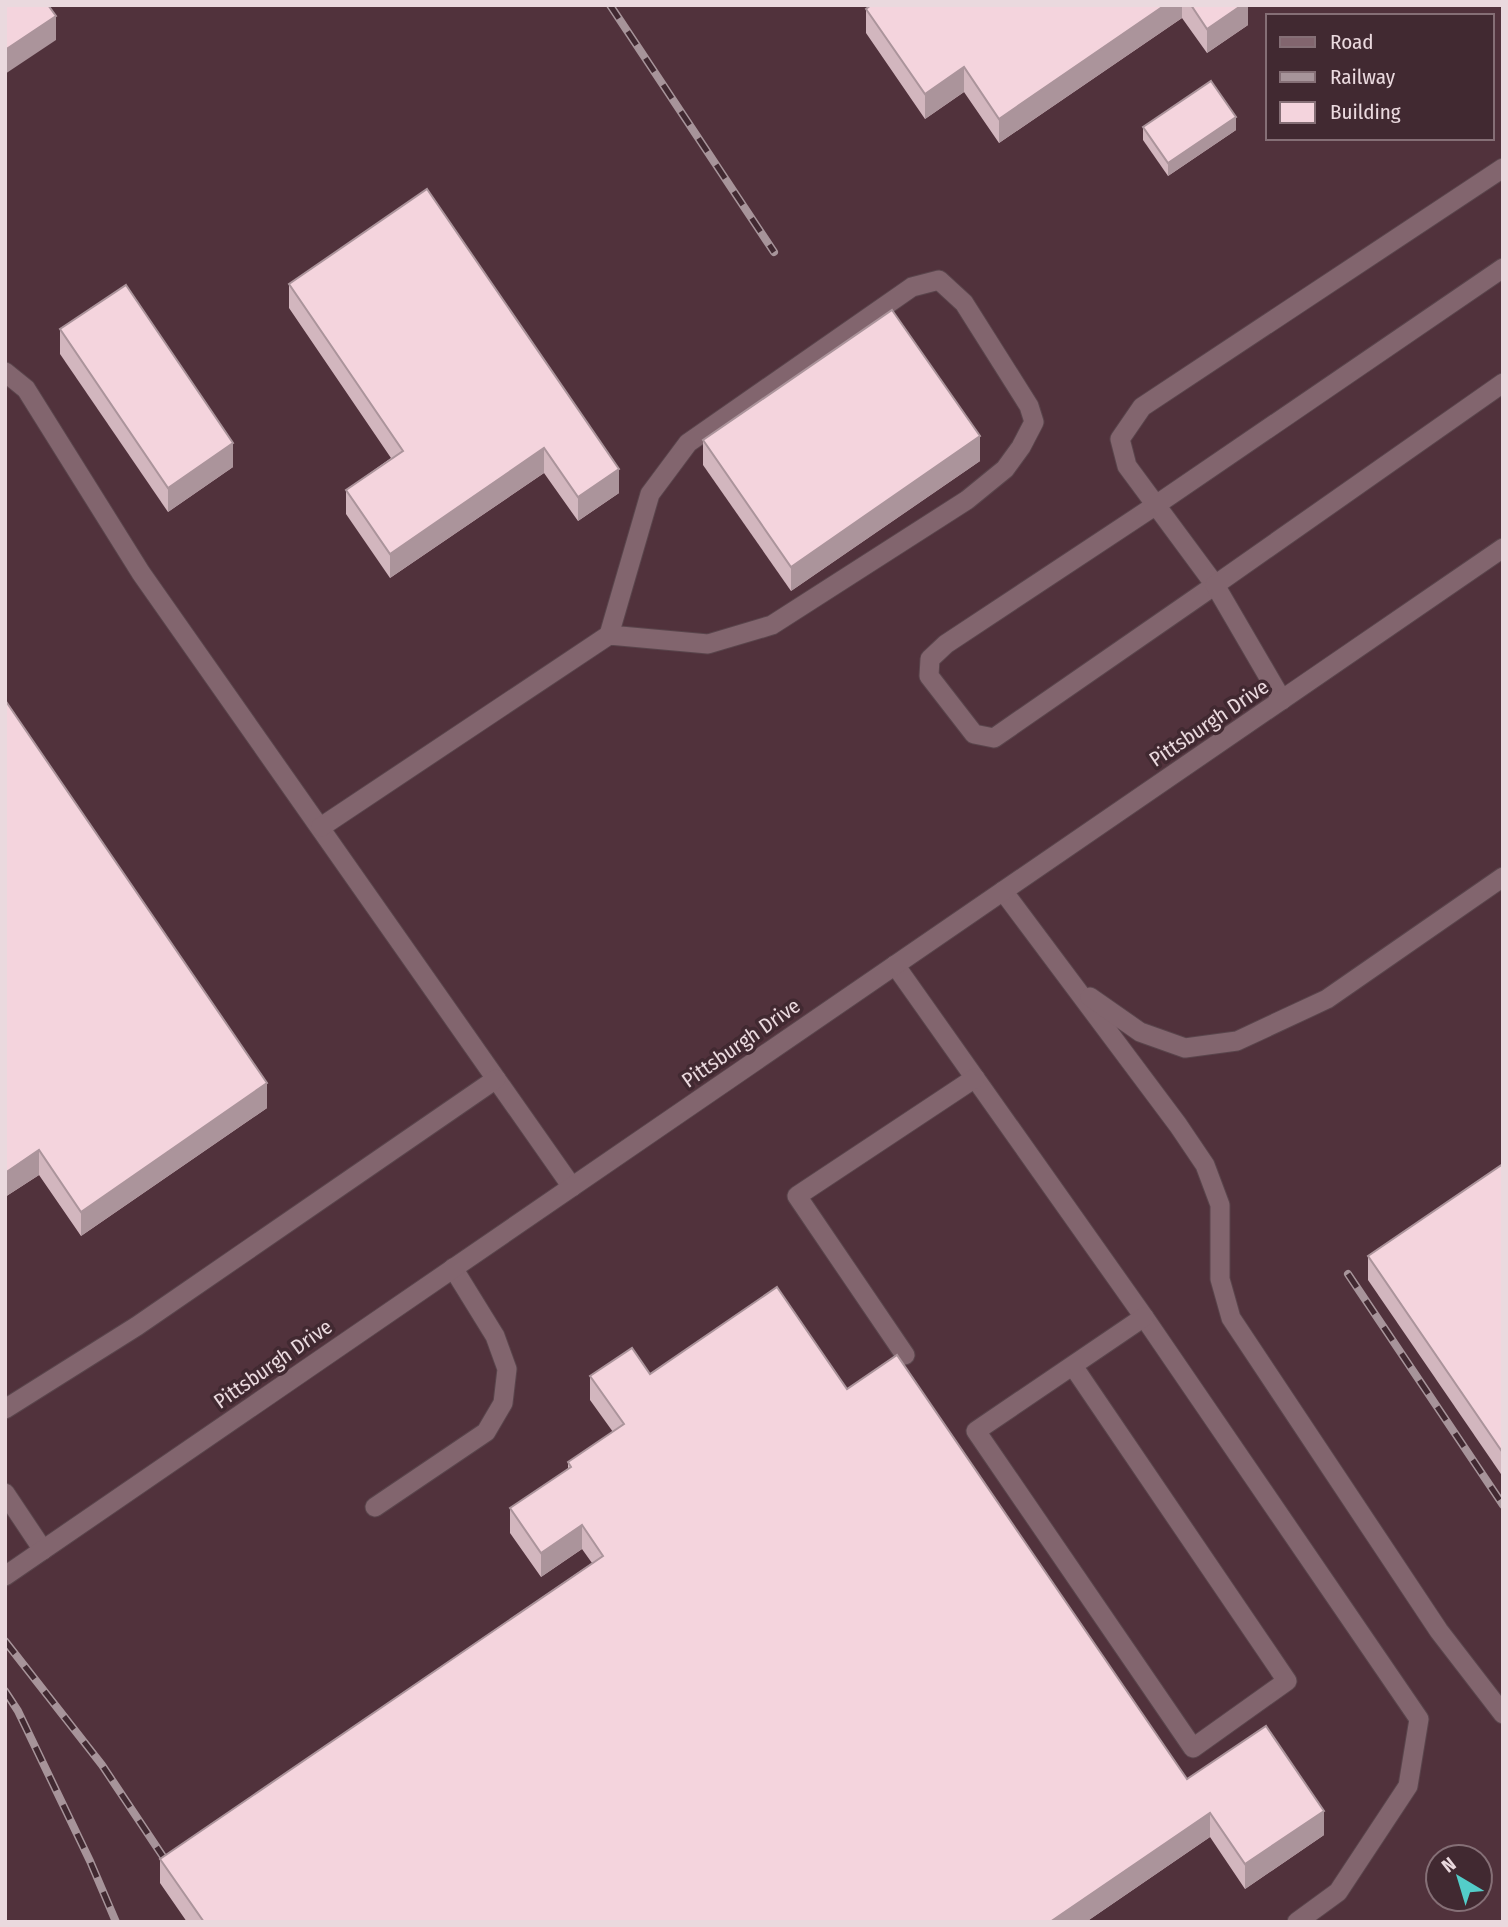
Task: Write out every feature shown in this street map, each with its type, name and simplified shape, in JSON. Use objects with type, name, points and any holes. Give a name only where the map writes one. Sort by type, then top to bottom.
[{"type":"street","points":[[1282,701],[1215,585],[1127,466],[1120,439],[1142,407],[1503,167]]},
{"type":"street","points":[[1503,268],[1156,505],[946,644],[930,659],[929,676],[974,734],[994,738],[1503,383]]},
{"type":"street","points":[[321,827],[609,635],[708,644],[772,625],[967,500],[1005,469],[1034,422],[1029,406],[964,303],[939,281],[912,287],[688,443],[650,494],[609,635]]},
{"type":"street","points":[[5,372],[26,389],[141,573],[572,1187]]},
{"type":"street","name":"Pittsburgh Drive","points":[[5,1576],[1503,548]]},
{"type":"street","points":[[1074,986],[1140,1032],[1185,1048],[1237,1041],[1327,999],[1503,877]]},
{"type":"street","points":[[1003,891],[1205,1165],[1220,1205],[1220,1279],[1231,1318],[1439,1631],[1503,1714]]},
{"type":"street","points":[[895,965],[1144,1317],[1419,1719],[1408,1786],[1338,1892],[1297,1922]]},
{"type":"street","points":[[905,1354],[797,1196],[975,1078]]},
{"type":"street","points":[[5,1409],[149,1318],[496,1079]]},
{"type":"street","points":[[375,1507],[486,1432],[503,1402],[507,1369],[495,1336],[453,1268]]},
{"type":"street","points":[[1073,1366],[1287,1681],[1194,1748],[976,1431],[1144,1317]]},
{"type":"street","points":[[5,1493],[43,1550]]},
{"type":"shaded area","points":[[5,5],[1503,5],[1503,1922],[5,1922]]},
{"type":"building","points":[[5,5],[48,5],[56,16],[5,50]]},
{"type":"building","points":[[871,5],[1165,5],[999,119],[964,67],[925,94],[866,9]]},
{"type":"building","points":[[1191,5],[1242,5],[1207,29]]},
{"type":"building","points":[[1211,81],[1236,117],[1168,163],[1143,127]]},
{"type":"building","points":[[427,189],[619,469],[578,497],[544,448],[390,554],[346,490],[403,451],[289,284]]},
{"type":"building","points":[[126,285],[233,443],[168,488],[60,329]]},
{"type":"building","points":[[892,310],[980,436],[791,567],[703,440]]},
{"type":"building","points":[[5,700],[267,1083],[81,1212],[39,1150],[5,1173]]},
{"type":"building","points":[[1503,1164],[1503,1453],[1368,1256]]},
{"type":"building","points":[[777,1287],[847,1389],[897,1355],[1187,1779],[1266,1726],[1324,1811],[1245,1864],[1210,1813],[1050,1922],[204,1922],[160,1859],[603,1556],[582,1525],[541,1553],[510,1508],[571,1467],[568,1462],[624,1424],[590,1376],[632,1348],[650,1374]]},
{"type":"railway","points":[[610,5],[774,252]]},
{"type":"railway","points":[[1348,1274],[1503,1505]]},
{"type":"railway","points":[[5,1641],[102,1765],[172,1870]]},
{"type":"railway","points":[[5,1691],[18,1711],[90,1861],[116,1922]]}]
